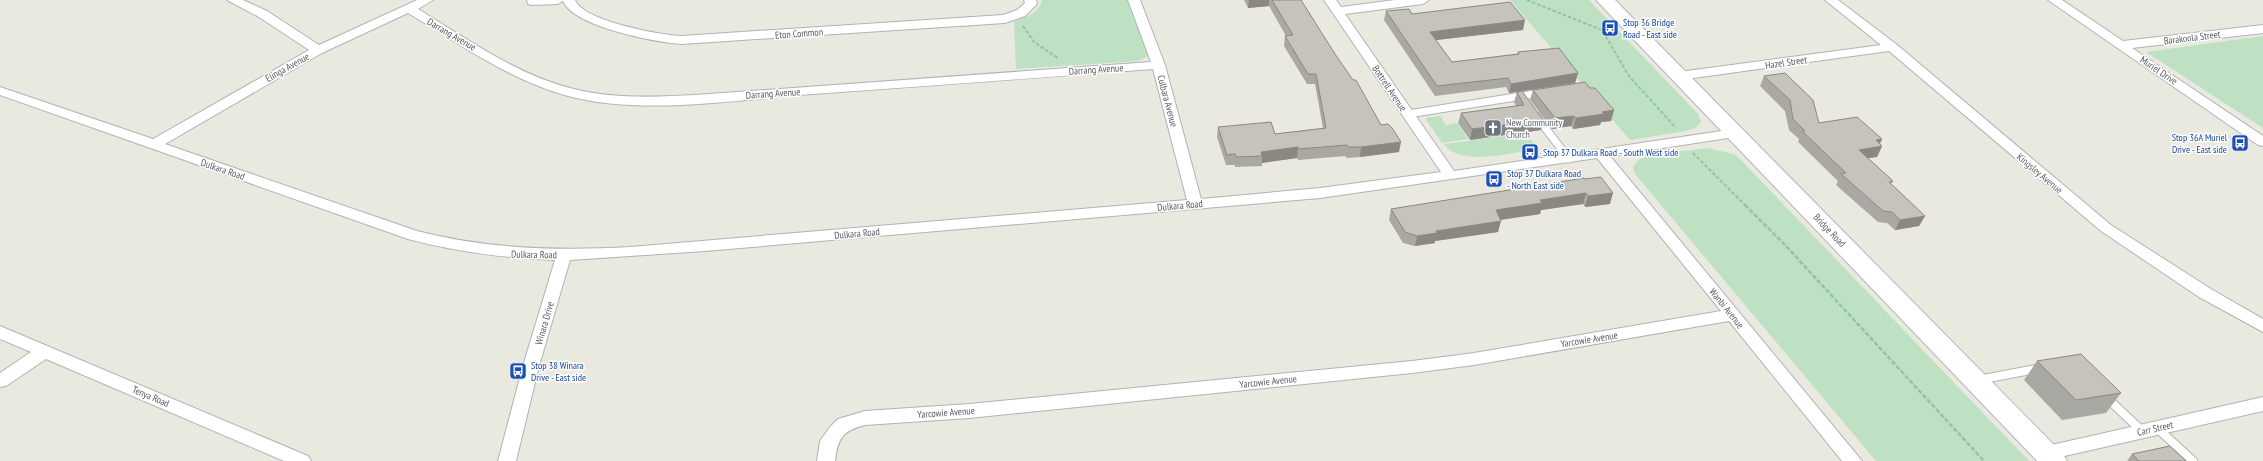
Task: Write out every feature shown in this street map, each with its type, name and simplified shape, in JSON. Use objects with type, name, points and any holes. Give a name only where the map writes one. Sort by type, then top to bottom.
[{"type":"main road","name":"Bridge Road","points":[[1605,0],[2051,457]]},
{"type":"street","points":[[233,0],[263,14],[318,50]]},
{"type":"street","name":"Elinga Avenue","points":[[153,145],[318,50],[427,0]]},
{"type":"street","points":[[532,1],[558,0]]},
{"type":"street","name":"Eton Common","points":[[569,0],[571,5],[576,9],[620,29],[636,35],[669,40],[979,20],[1005,18],[1016,15]]},
{"type":"street","points":[[1016,15],[1029,6],[1030,0]]},
{"type":"street","name":"Culbara Avenue","points":[[1134,0],[1149,34],[1159,65],[1195,204]]},
{"type":"street","points":[[1333,5],[1423,0]]},
{"type":"street","name":"Kingsley Avenue","points":[[1831,0],[1892,47],[2106,228],[2205,293],[2263,326]]},
{"type":"street","name":"Muriel Drive","points":[[2054,0],[2263,142]]},
{"type":"street","name":"Bottrell Avenue","points":[[1333,5],[1450,175]]},
{"type":"street","name":"Darrang Avenue","points":[[408,8],[500,63],[538,82],[572,93],[627,100],[696,99],[1159,65]]},
{"type":"street","name":"Barakoola Street","points":[[2122,45],[2263,29]]},
{"type":"street","name":"Hazel Street","points":[[1679,76],[1892,47]]},
{"type":"street","name":"Dulkara Road","points":[[0,91],[413,235],[458,248],[527,256],[705,246],[1195,204],[1380,186],[1736,133]]},
{"type":"street","name":"Wanbi Avenue","points":[[1601,154],[1854,461]]},
{"type":"street","name":"Winara Drive","points":[[508,461],[531,366],[564,255]]},
{"type":"street","name":"Yarcowie Avenue","points":[[826,461],[829,441],[836,432],[844,424],[865,418],[991,409],[1419,366],[1474,359],[1733,315]]},
{"type":"street","name":"Tenya Road","points":[[0,332],[294,460]]},
{"type":"street","points":[[0,381],[45,351]]},
{"type":"street","name":"Carr Street","points":[[2051,457],[2149,430],[2263,404]]},
{"type":"lane","points":[[1408,114],[1525,103],[1551,92]]},
{"type":"lane","points":[[1525,103],[1569,159]]},
{"type":"lane","points":[[1977,380],[2049,367]]},
{"type":"lane","points":[[2098,389],[2149,430],[2194,461]]},
{"type":"path","points":[[1527,0],[1602,30],[1629,76],[1679,131],[1683,142],[1786,246],[1984,461]]},
{"type":"path","points":[[1016,15],[1034,42],[1062,61],[1086,70]]},
{"type":"green space","points":[[1042,0],[1129,0],[1150,49],[1148,56],[1138,61],[1016,69],[1014,21],[1035,12]]},
{"type":"green space","points":[[1510,0],[1589,0],[1698,114],[1701,122],[1695,128],[1686,131],[1630,140]]},
{"type":"green space","points":[[2263,36],[2263,128],[2146,52]]},
{"type":"green space","points":[[1440,116],[1446,125],[1457,123],[1468,139],[1442,143],[1425,118]]},
{"type":"green space","points":[[1527,133],[1537,149],[1488,157],[1475,157],[1462,155],[1452,151],[1444,144]]},
{"type":"green space","points":[[1707,148],[1734,154],[1741,160],[2029,461],[1876,461],[1635,174],[1633,168],[1637,161],[1646,156]]},
{"type":"building","points":[[1272,0],[1301,0],[1335,54],[1353,80],[1356,80],[1381,125],[1388,124],[1401,142],[1361,147],[1348,147],[1347,145],[1299,149],[1298,147],[1261,152],[1262,156],[1236,157],[1235,154],[1227,155],[1218,127],[1271,122],[1275,134],[1326,128],[1316,74],[1308,74],[1285,36],[1293,35]]},
{"type":"building","points":[[1510,2],[1525,20],[1430,32],[1452,62],[1519,54],[1518,52],[1559,48],[1578,73],[1511,84],[1508,78],[1437,86],[1386,11],[1409,9],[1412,14]]},
{"type":"building","points":[[1785,73],[1813,100],[1819,123],[1857,117],[1882,139],[1876,140],[1882,146],[1859,150],[1893,181],[1889,182],[1925,216],[1900,220],[1892,212],[1883,211],[1841,174],[1846,173],[1802,131],[1805,131],[1793,119],[1790,100],[1764,76]]},
{"type":"building","points":[[1585,82],[1590,88],[1595,88],[1614,110],[1602,112],[1604,114],[1576,118],[1574,116],[1555,118],[1533,90]]},
{"type":"building","points":[[1522,91],[1543,120],[1472,129],[1461,113],[1524,105],[1517,92]]},
{"type":"building","points":[[1601,177],[1613,193],[1588,196],[1586,193],[1540,200],[1542,203],[1496,210],[1501,221],[1436,231],[1437,233],[1417,236],[1405,232],[1391,209],[1584,178]]},
{"type":"building","points":[[2081,354],[2121,393],[2076,400],[2037,361]]},
{"type":"building","points":[[2170,446],[2186,461],[2139,461],[2132,454]]},
{"type":"place","name":"Stop 36 Bridge Road - East side","points":[[1610,28]]},
{"type":"place","name":"New Community Church","points":[[1493,128]]},
{"type":"place","name":"Stop 36A Muriel Drive - East side","points":[[2240,143]]},
{"type":"place","name":"Stop 37 Dulkara Road - South West side","points":[[1530,152]]},
{"type":"place","name":"Stop 37 Dulkara Road - North East side","points":[[1494,179]]},
{"type":"place","name":"Stop 38 Winara Drive - East side","points":[[518,371]]}]
